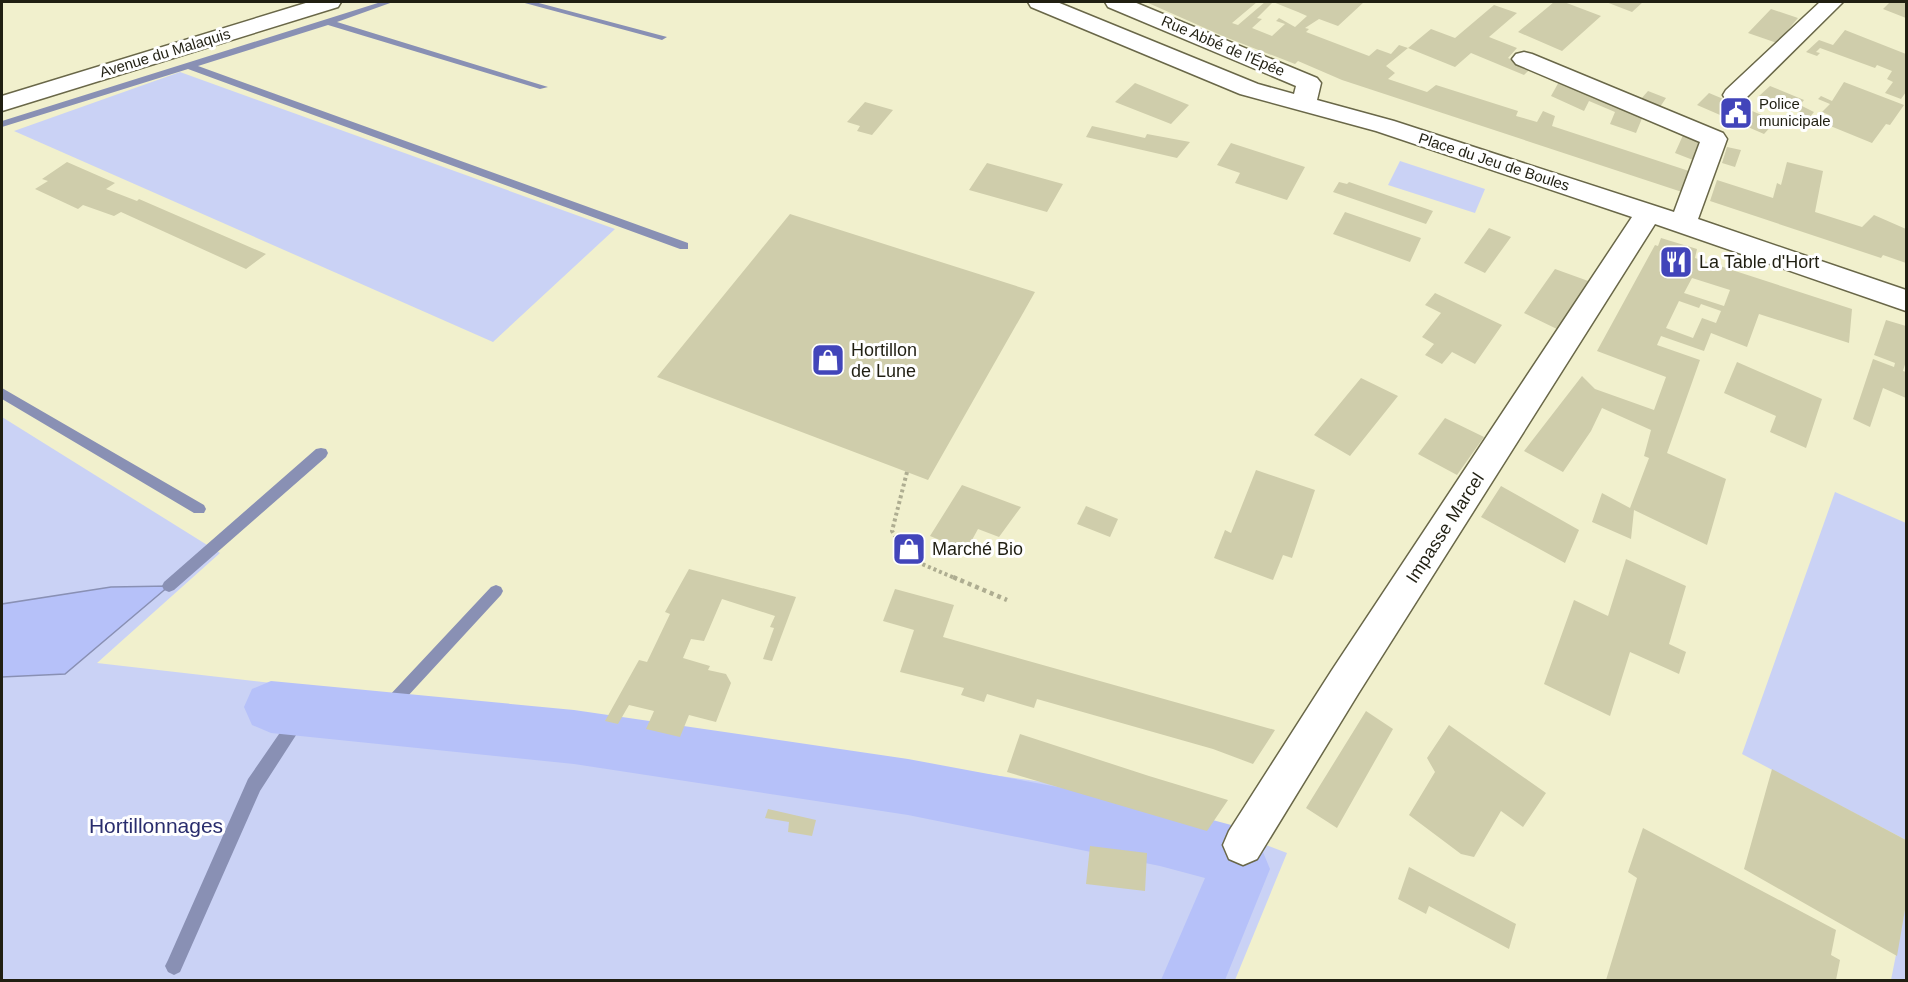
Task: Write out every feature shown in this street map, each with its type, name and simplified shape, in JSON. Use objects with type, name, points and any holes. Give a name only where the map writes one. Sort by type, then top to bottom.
[{"type":"street","name":"Avenue du Malaquis","points":[[2,104],[330,2]]},
{"type":"street","name":"Place du Jeu de Boules","points":[[1039,2],[1249,88],[1303,105],[1385,126],[1649,212],[1906,301]]},
{"type":"street","name":"Rue Abbé de l'Épée","points":[[1116,2],[1309,83],[1303,105]]},
{"type":"street","points":[[1735,95],[1832,2]]},
{"type":"street","points":[[1524,58],[1714,139],[1683,224]]},
{"type":"street","name":"Impasse Marcel","points":[[1243,845],[1345,682],[1649,212]]},
{"type":"path","points":[[907,472],[892,531],[908,558],[1007,600]]},
{"type":"green space","points":[[180,72],[615,229],[493,342],[14,131]]},
{"type":"green space","points":[[1400,161],[1485,189],[1475,213],[1388,185]]},
{"type":"green space","name":"Hortillonnages","points":[[2,417],[220,553],[97,663],[605,721],[1043,782],[1197,819],[1287,853],[1235,980],[2,980]]},
{"type":"green space","points":[[1835,492],[1906,523],[1906,840],[1742,754]]},
{"type":"green space","points":[[1906,904],[1906,980],[1891,980]]},
{"type":"shaded area","points":[[169,586],[65,674],[2,677],[2,604],[111,587]]},
{"type":"building","points":[[1146,2],[1257,2],[1232,23],[1238,25],[1265,2],[1273,2],[1364,2],[1338,26],[1319,19],[1305,28],[1309,29],[1306,32],[1369,56],[1377,49],[1391,54],[1399,45],[1408,48],[1386,66],[1395,73],[1388,79],[1427,92],[1436,85],[1518,111],[1516,116],[1537,122],[1543,111],[1555,116],[1552,126],[1689,171],[1682,192],[1342,80],[1298,61],[1295,64],[1225,37]],"holes":[[[1273,2],[1307,16],[1295,27],[1279,18],[1276,21],[1285,24],[1272,36],[1252,28],[1262,19],[1257,18]]]},
{"type":"building","points":[[1554,2],[1564,2],[1601,16],[1562,51],[1518,32]]},
{"type":"building","points":[[1606,2],[1643,2],[1632,12]]},
{"type":"building","points":[[1890,2],[1906,2],[1906,18],[1883,9]]},
{"type":"building","points":[[1494,5],[1517,13],[1489,37],[1517,48],[1508,58],[1531,68],[1524,75],[1471,53],[1455,67],[1408,48],[1431,29],[1455,38]]},
{"type":"building","points":[[1771,9],[1798,18],[1777,43],[1748,33]]},
{"type":"building","points":[[1845,30],[1906,54],[1906,92],[1901,99],[1885,93],[1893,82],[1887,79],[1892,71],[1877,65],[1875,68],[1820,48],[1816,52],[1820,53],[1817,56],[1806,52],[1819,40],[1833,45]]},
{"type":"building","points":[[1560,80],[1643,116],[1636,133],[1610,124],[1615,112],[1589,101],[1584,111],[1551,96]]},
{"type":"building","points":[[1844,82],[1904,105],[1890,125],[1886,124],[1872,143],[1823,123],[1829,115],[1822,112],[1830,104],[1818,99],[1821,96],[1832,101]]},
{"type":"building","points":[[1135,83],[1189,105],[1171,124],[1115,102]]},
{"type":"building","points":[[1770,86],[1804,100],[1800,105],[1814,112],[1810,117],[1759,96]]},
{"type":"building","points":[[1648,91],[1666,98],[1660,107],[1641,99]]},
{"type":"building","name":"Police municipale","points":[[1709,93],[1776,121],[1764,134],[1697,105]]},
{"type":"building","points":[[865,102],[893,110],[872,135],[857,131],[860,126],[847,122]]},
{"type":"building","points":[[1092,126],[1145,138],[1147,134],[1190,142],[1177,158],[1086,137]]},
{"type":"building","points":[[1684,133],[1700,140],[1693,160],[1675,153]]},
{"type":"building","points":[[1231,143],[1305,167],[1287,200],[1235,183],[1240,173],[1217,165]]},
{"type":"building","points":[[1727,147],[1741,150],[1735,167],[1722,163]]},
{"type":"building","points":[[67,162],[115,183],[106,189],[137,201],[139,199],[266,254],[246,269],[121,212],[114,216],[83,205],[78,209],[35,189],[48,181],[42,179]]},
{"type":"building","points":[[1787,162],[1823,171],[1815,212],[1862,227],[1874,215],[1906,229],[1906,263],[1883,255],[1881,258],[1710,201],[1717,180],[1773,198],[1777,183],[1781,185]]},
{"type":"building","points":[[987,163],[1063,184],[1047,212],[969,190]]},
{"type":"building","points":[[1339,182],[1347,184],[1349,182],[1433,211],[1426,224],[1333,192]]},
{"type":"building","points":[[1345,212],[1421,238],[1410,262],[1333,234]]},
{"type":"building","points":[[790,214],[1035,292],[928,480],[657,377]]},
{"type":"building","points":[[1489,228],[1511,237],[1485,273],[1464,263]]},
{"type":"building","points":[[1661,238],[1697,249],[1695,258],[1852,309],[1849,343],[1759,314],[1747,347],[1711,333],[1704,351],[1661,336],[1657,345],[1700,360],[1667,453],[1726,479],[1707,545],[1634,510],[1631,539],[1592,522],[1602,493],[1630,508],[1649,458],[1644,456],[1651,430],[1602,408],[1591,431],[1563,472],[1524,451],[1582,376],[1595,389],[1654,410],[1666,377],[1597,351],[1655,245],[1658,246]],"holes":[[[1692,278],[1730,290],[1724,306],[1684,293]],[[1679,301],[1699,308],[1701,304],[1721,311],[1716,323],[1702,318],[1693,338],[1666,328]]]},
{"type":"building","points":[[1555,269],[1591,282],[1561,331],[1524,313]]},
{"type":"building","points":[[1435,293],[1502,325],[1475,364],[1452,352],[1442,364],[1425,355],[1434,344],[1422,337],[1441,313],[1425,305]]},
{"type":"building","points":[[1886,320],[1906,326],[1906,361],[1903,371],[1906,372],[1906,398],[1883,388],[1870,427],[1853,419],[1873,359],[1894,367],[1895,363],[1874,355]]},
{"type":"building","points":[[1737,362],[1822,399],[1806,448],[1770,432],[1776,416],[1724,393]]},
{"type":"building","points":[[1361,378],[1398,396],[1350,456],[1314,435]]},
{"type":"building","points":[[1445,418],[1484,437],[1457,475],[1418,454]]},
{"type":"building","points":[[1256,470],[1315,490],[1292,558],[1283,555],[1273,580],[1214,558],[1225,530],[1231,533]]},
{"type":"building","points":[[962,485],[1021,507],[999,537],[978,529],[966,551],[930,536]]},
{"type":"building","points":[[1501,486],[1579,530],[1565,563],[1481,517]]},
{"type":"building","points":[[1086,506],[1118,519],[1110,537],[1077,524]]},
{"type":"building","points":[[1626,559],[1686,586],[1669,644],[1686,652],[1679,674],[1630,652],[1610,716],[1544,684],[1574,600],[1608,616]]},
{"type":"building","points":[[689,569],[796,597],[772,661],[763,659],[774,628],[770,627],[775,616],[722,599],[704,641],[691,639],[683,658],[710,666],[708,670],[726,674],[731,683],[716,722],[689,715],[680,737],[646,729],[654,711],[629,705],[618,724],[605,721],[639,660],[647,662],[670,614],[665,612]]},
{"type":"building","points":[[895,589],[954,605],[943,637],[1275,730],[1253,764],[1213,749],[1037,699],[1034,708],[987,694],[984,702],[961,695],[964,688],[900,672],[914,630],[883,621]]},
{"type":"building","points":[[1366,711],[1393,729],[1337,828],[1306,808]]},
{"type":"building","points":[[1449,725],[1546,793],[1523,827],[1501,811],[1474,857],[1461,854],[1409,815],[1435,772],[1427,758]]},
{"type":"building","points":[[1020,734],[1228,800],[1207,831],[1007,772]]},
{"type":"building","points":[[1772,769],[1906,840],[1906,904],[1897,956],[1744,869]]},
{"type":"building","points":[[768,809],[816,820],[812,836],[788,832],[789,822],[765,818]]},
{"type":"building","points":[[1643,828],[1836,930],[1831,955],[1840,960],[1836,980],[1606,980],[1637,878],[1628,872]]},
{"type":"building","points":[[1090,846],[1147,853],[1145,891],[1086,884]]},
{"type":"building","points":[[1409,867],[1516,924],[1509,949],[1429,906],[1426,914],[1398,899]]},
{"type":"waterway","points":[[328,22],[388,2]]},
{"type":"waterway","points":[[526,2],[662,37]]},
{"type":"waterway","points":[[188,66],[328,22]]},
{"type":"waterway","points":[[328,22],[543,87]]},
{"type":"waterway","points":[[2,124],[188,66]]},
{"type":"waterway","points":[[188,66],[684,246]]},
{"type":"waterway","points":[[2,393],[199,509]]},
{"type":"waterway","points":[[169,586],[321,453]]},
{"type":"waterway","points":[[378,718],[496,591]]},
{"type":"waterway","points":[[271,707],[574,737],[908,787],[1160,836],[1235,856],[1240,869],[1193,980]]},
{"type":"waterway","points":[[174,966],[254,785],[304,710]]},
{"type":"place","name":"Police municipale","points":[[1736,113]]},
{"type":"place","name":"La Table d'Hort","points":[[1676,262]]},
{"type":"place","name":"Hortillon de Lune","points":[[828,360]]},
{"type":"place","name":"Marché Bio","points":[[909,549]]}]
